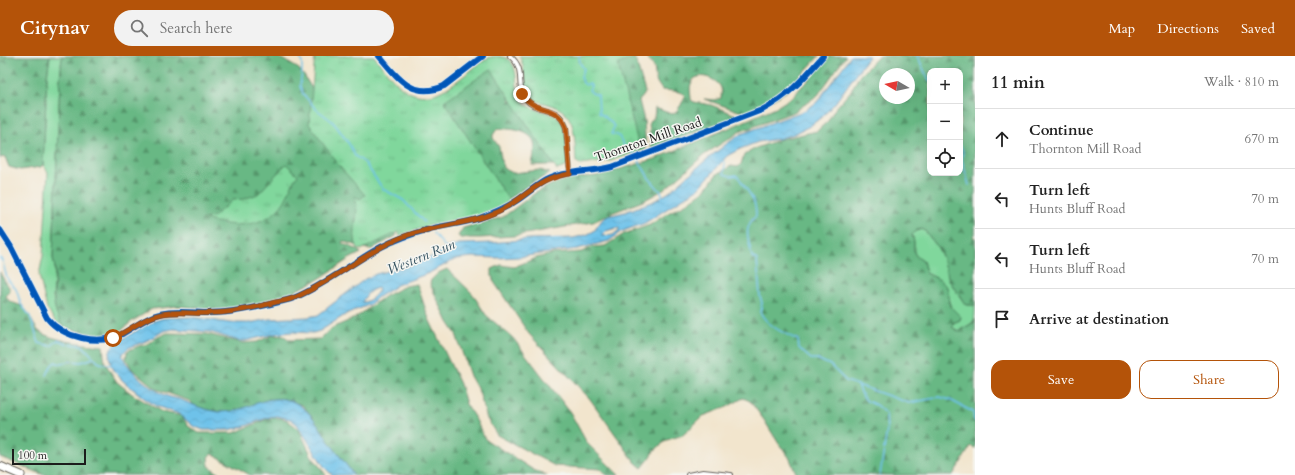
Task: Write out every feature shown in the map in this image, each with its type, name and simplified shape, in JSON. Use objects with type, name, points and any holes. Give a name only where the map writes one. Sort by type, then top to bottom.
[{"type":"highway","points":[[0,466],[21,475]]},
{"type":"street","points":[[379,56],[405,84],[417,90],[423,91],[437,89],[444,86],[484,56]]},
{"type":"street","points":[[510,56],[518,64],[522,94],[526,100],[536,106],[552,111],[564,121],[566,127],[570,174]]},
{"type":"street","name":"Thornton Mill Road","points":[[0,230],[11,247],[47,318],[53,325],[67,333],[90,339],[113,338],[146,319],[161,314],[242,311],[295,297],[310,290],[362,258],[404,236],[477,219],[491,214],[517,201],[534,187],[558,175],[596,171],[612,167],[762,110],[783,98],[823,56]]},
{"type":"street","points":[[691,475],[703,472],[731,475]]},
{"type":"green space","points":[[0,56],[50,56],[47,76],[43,165],[41,167],[20,170],[9,167],[5,157],[0,158]]},
{"type":"green space","points":[[50,56],[62,56],[53,258],[55,266],[53,298],[64,328],[56,322],[47,309],[39,275],[43,256],[48,172],[43,165],[47,76]]},
{"type":"green space","points":[[62,56],[277,56],[299,69],[305,77],[397,229],[396,236],[370,250],[343,241],[342,243],[356,249],[361,253],[349,259],[319,279],[293,292],[260,305],[239,309],[218,310],[177,306],[152,309],[131,322],[121,331],[104,336],[97,336],[64,328],[58,319],[55,310],[55,267],[53,258]]},
{"type":"green space","points":[[315,56],[374,56],[400,86],[412,93],[424,96],[447,88],[488,58],[497,56],[506,58],[514,66],[517,89],[521,99],[531,107],[557,117],[561,121],[566,135],[568,163],[565,167],[557,170],[491,69],[444,101],[510,202],[493,211],[476,217],[429,226],[400,236],[398,232],[361,250],[358,249],[355,236],[357,209],[354,196],[360,199],[365,195],[339,166],[309,124]]},
{"type":"green space","points":[[323,56],[372,57],[383,75],[399,95],[417,109],[427,110],[438,106],[444,92],[481,67],[494,62],[504,72],[510,101],[517,103],[519,101],[543,114],[544,122],[547,125],[552,126],[554,129],[547,142],[547,152],[554,165],[532,165],[535,147],[532,138],[523,132],[497,129],[493,135],[493,138],[499,147],[503,168],[513,173],[540,170],[550,173],[493,210],[447,220],[426,206],[419,194],[402,180],[386,140],[365,119],[353,98],[334,77]]},
{"type":"green space","points":[[519,56],[639,56],[618,64],[640,151],[610,161],[580,165],[576,162],[574,134],[570,119],[558,108],[537,101],[531,96],[525,85],[523,65]]},
{"type":"green space","points":[[622,56],[634,58],[636,61],[645,92],[639,101],[644,120],[646,150],[632,154],[587,140]]},
{"type":"green space","points":[[646,56],[819,56],[787,91],[755,110],[744,113],[704,99],[715,100],[721,98],[721,88],[719,84],[711,79],[701,76],[697,77],[693,80],[690,86],[691,100],[694,102],[711,105],[736,115],[731,119],[651,149],[649,122],[654,118],[655,108],[672,114],[675,113],[685,96],[678,92],[662,90],[656,81],[654,67]]},
{"type":"green space","points":[[829,56],[846,56],[818,95],[794,112],[739,132],[704,155],[665,189],[643,201],[593,222],[514,236],[461,238],[458,236],[463,228],[503,217],[538,191],[559,181],[571,178],[596,176],[655,159],[778,106],[794,96]]},
{"type":"green space","points":[[881,56],[975,56],[975,234],[973,237],[975,238],[975,305],[965,304],[949,280],[943,258],[937,246],[925,231],[922,229],[916,231],[912,235],[914,240],[915,255],[923,261],[926,273],[940,280],[947,287],[951,307],[961,317],[960,320],[953,323],[952,327],[958,331],[973,323],[975,319],[975,449],[971,446],[953,475],[797,475],[789,457],[764,420],[750,401],[743,398],[727,407],[703,416],[683,435],[667,440],[655,450],[642,468],[635,462],[590,399],[529,334],[494,282],[492,269],[501,265],[514,267],[536,258],[553,254],[582,252],[592,247],[605,246],[624,234],[650,225],[668,213],[684,205],[705,190],[716,175],[731,166],[738,167],[741,164],[744,155],[756,148],[781,139],[817,131],[828,121],[834,110],[850,92],[860,75],[877,58]]},
{"type":"green space","points":[[286,164],[298,175],[284,202],[277,211],[258,222],[248,224],[226,224],[205,219],[214,216],[233,200],[244,199],[258,194]]},
{"type":"green space","points":[[922,229],[937,246],[943,258],[949,280],[965,304],[975,305],[975,316],[973,322],[958,331],[952,327],[953,323],[960,320],[961,317],[951,307],[947,287],[940,280],[926,273],[923,261],[915,255],[914,239],[912,235],[916,231]]},
{"type":"green space","points":[[447,269],[472,293],[486,315],[513,338],[570,412],[587,443],[619,475],[607,475],[600,469],[555,466],[497,435],[487,419],[479,392],[470,376],[456,334],[448,322],[430,284],[431,280],[438,273]]},
{"type":"green space","points":[[0,272],[10,289],[10,292],[6,296],[7,299],[25,309],[40,332],[61,340],[103,346],[105,363],[117,382],[132,394],[162,412],[182,416],[188,426],[199,433],[234,433],[270,418],[287,420],[299,429],[311,455],[326,475],[250,475],[213,454],[208,457],[209,466],[221,475],[44,475],[0,457]]},
{"type":"green space","points":[[417,284],[429,319],[460,384],[466,404],[485,439],[535,471],[547,475],[351,475],[330,446],[312,416],[302,405],[284,399],[254,405],[231,413],[200,411],[190,401],[156,389],[132,369],[126,359],[127,351],[148,344],[167,333],[207,334],[243,343],[257,342],[273,335],[284,336],[290,340],[320,339],[332,328],[355,318],[385,296],[405,286]]},
{"type":"water","points":[[851,56],[869,56],[835,103],[823,116],[810,126],[794,134],[778,139],[758,142],[727,156],[699,188],[645,223],[623,231],[609,241],[577,249],[519,257],[472,257],[456,259],[429,273],[397,285],[378,297],[369,305],[348,313],[320,331],[313,333],[292,332],[239,341],[210,332],[173,329],[164,331],[146,341],[128,348],[124,352],[122,356],[126,363],[147,385],[167,396],[180,399],[206,409],[219,412],[232,411],[270,399],[286,399],[300,405],[315,420],[354,475],[332,475],[325,468],[297,424],[290,419],[277,416],[270,417],[243,427],[228,430],[203,430],[193,426],[179,414],[156,406],[144,398],[123,381],[115,372],[111,364],[109,356],[110,351],[117,342],[153,321],[163,318],[192,317],[230,323],[249,323],[269,319],[308,317],[318,315],[365,279],[376,274],[415,264],[446,248],[459,244],[491,243],[529,239],[573,238],[586,235],[594,231],[602,220],[608,216],[625,212],[654,201],[668,193],[706,160],[741,134],[806,110],[817,102]],"holes":[[[619,228],[619,230],[613,235],[601,236],[606,231]],[[378,288],[379,290],[374,296],[369,300],[362,302],[368,293]]]},
{"type":"waterway","points":[[300,56],[302,63],[300,86],[303,94],[316,109],[332,121],[349,144],[355,156],[365,163],[383,189],[403,200],[424,222]]},
{"type":"waterway","points":[[579,56],[580,63],[584,69],[581,76],[583,83],[586,85],[589,83],[591,86],[589,90],[598,95],[599,113],[612,123],[614,127],[611,134],[619,136],[625,147],[636,155]]},
{"type":"waterway","points":[[917,56],[927,76]]},
{"type":"waterway","points":[[639,161],[649,178],[662,193],[662,198]]},
{"type":"waterway","points":[[722,161],[725,162],[724,174],[731,176],[736,175],[750,194],[755,204],[756,216],[749,225],[748,240],[752,257],[757,260],[762,303],[760,312],[767,322],[798,340],[799,348],[811,359],[817,359],[830,365],[846,381],[909,403],[940,397],[950,400],[973,412],[975,421]]},
{"type":"waterway","points":[[963,164],[969,185]]},
{"type":"waterway","name":"Western Run","points":[[433,233],[447,249]]},
{"type":"waterway","points":[[0,258],[3,262],[8,280],[16,289],[21,304],[30,316],[39,343],[51,346],[58,340],[68,344],[82,345],[98,362],[113,365]]},
{"type":"waterway","points":[[47,375],[51,366],[55,362],[61,364],[70,361],[81,362],[94,358]]},
{"type":"waterway","points":[[858,385],[863,397],[867,401],[876,405],[886,414],[887,430],[880,475]]},
{"type":"cycle path","points":[[379,56],[399,79],[414,88],[423,90],[433,90],[444,86],[483,56]]},
{"type":"cycle path","points":[[0,230],[11,247],[47,318],[54,325],[62,331],[82,338],[113,338],[155,315],[178,312],[218,313],[259,307],[291,299],[328,280],[381,247],[415,233],[477,219],[497,211],[511,204],[542,182],[553,177],[569,173],[612,167],[762,110],[772,105],[788,93],[823,56]]},
{"type":"route","points":[[113,338],[146,319],[161,314],[242,311],[295,297],[310,290],[381,247],[404,236],[477,219],[498,211],[517,201],[534,187],[547,180],[558,175],[570,174],[566,127],[564,121],[552,111],[530,104],[522,94]]}]
